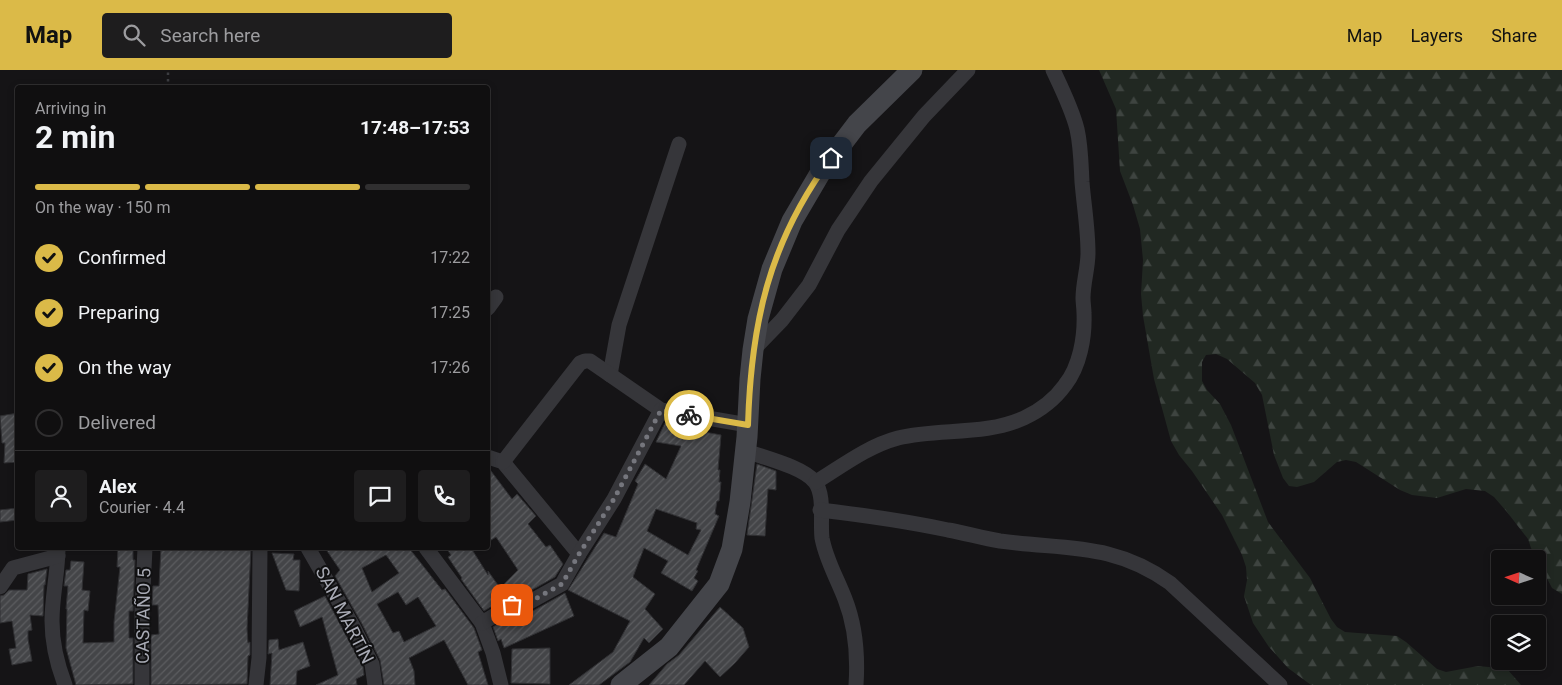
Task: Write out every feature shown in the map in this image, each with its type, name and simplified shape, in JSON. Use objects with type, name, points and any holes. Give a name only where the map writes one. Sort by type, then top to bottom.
[{"type":"street","points":[[621,685],[669,647],[719,584],[732,549],[747,438],[753,350],[758,318],[772,269],[792,220],[822,170],[857,124],[912,70]]},
{"type":"street","points":[[753,350],[782,320],[809,285],[838,230],[871,181],[942,95],[968,70]]},
{"type":"street","points":[[816,482],[865,451],[899,438],[914,435],[990,429],[1015,422],[1041,408],[1066,384],[1074,369],[1083,339],[1083,298],[1086,276],[1087,233],[1077,128],[1053,70]]},
{"type":"street","points":[[610,375],[619,325],[679,144]]},
{"type":"street","points":[[503,462],[580,363],[590,361],[661,410],[747,438],[801,471],[816,482],[822,496],[820,510],[822,539],[844,597],[854,630],[857,648],[856,685]]},
{"type":"street","points":[[482,623],[512,605],[526,604],[562,584],[614,499],[661,410]]},
{"type":"street","points":[[490,458],[503,462],[579,554]]},
{"type":"street","points":[[820,510],[906,522],[999,541],[1062,546],[1105,552],[1132,561],[1158,574],[1170,583],[1280,685]]},
{"type":"street","name":"CASTAÑO 5","points":[[142,685],[142,610],[145,550]]},
{"type":"street","points":[[256,685],[259,658],[260,550]]},
{"type":"street","name":"SAN MARTÍN","points":[[309,550],[354,628],[372,664],[375,685]]},
{"type":"street","points":[[427,550],[482,623],[493,652],[501,685]]},
{"type":"street","points":[[0,587],[13,568],[58,552],[52,619],[53,642],[59,670],[65,685]]},
{"type":"path","points":[[168,70],[168,85]]},
{"type":"green space","points":[[1099,70],[1562,70],[1562,594],[1552,588],[1546,577],[1546,550],[1532,550],[1528,539],[1507,512],[1494,497],[1485,491],[1466,489],[1437,498],[1412,495],[1400,490],[1356,462],[1346,460],[1337,462],[1314,482],[1297,487],[1289,486],[1283,478],[1274,455],[1262,395],[1255,383],[1227,359],[1216,354],[1206,355],[1202,362],[1202,381],[1207,390],[1220,404],[1231,425],[1268,522],[1310,578],[1337,627],[1345,632],[1397,636],[1437,669],[1446,672],[1478,666],[1491,667],[1491,670],[1508,670],[1521,685],[1311,685],[1288,668],[1269,647],[1253,623],[1244,596],[1247,580],[1246,567],[1242,555],[1222,515],[1171,441],[1154,379],[1143,316],[1141,294],[1143,260],[1140,229],[1120,171],[1116,109]]},
{"type":"building","points":[[15,414],[15,462],[4,463],[5,443],[2,443],[0,416]]},
{"type":"building","points":[[665,423],[721,435],[718,470],[720,470],[719,482],[721,482],[719,501],[717,501],[715,514],[719,516],[696,570],[698,571],[694,578],[698,581],[692,591],[661,573],[668,561],[644,548],[633,577],[655,594],[645,609],[663,629],[649,643],[644,638],[630,662],[599,685],[569,685],[613,652],[630,621],[568,590],[604,533],[616,537],[638,484],[635,481],[645,464],[666,479],[681,446],[656,442]],"holes":[[[656,509],[697,523],[696,529],[701,530],[688,555],[647,531]]]},
{"type":"building","points":[[757,464],[776,471],[776,490],[768,489],[765,536],[747,535]]},
{"type":"building","points":[[490,470],[512,499],[517,494],[536,516],[528,524],[546,547],[550,545],[563,564],[555,577],[523,595],[507,597],[484,611],[461,579],[448,557],[451,555],[447,550],[472,550],[488,575],[488,571],[500,588],[518,570],[496,537],[490,541]]},
{"type":"building","points":[[15,508],[15,520],[0,522],[0,510]]},
{"type":"building","points":[[118,550],[133,550],[133,560],[135,560],[133,611],[129,611],[129,638],[133,638],[133,684],[76,685],[66,648],[68,586],[64,586],[66,570],[70,570],[71,561],[84,562],[82,590],[90,591],[88,611],[84,610],[83,643],[114,642],[114,622],[120,567],[117,567]]},
{"type":"building","points":[[161,550],[251,550],[247,629],[250,655],[248,656],[247,684],[151,685],[151,635],[159,634],[158,605],[152,605],[153,586],[159,586]]},
{"type":"building","points":[[326,550],[411,550],[442,590],[445,589],[474,628],[482,650],[478,652],[488,685],[468,685],[444,640],[409,658],[414,671],[415,685],[384,685],[380,660],[335,576],[340,570]],"holes":[[[386,555],[399,573],[372,592],[362,568]],[[398,592],[406,605],[418,597],[436,626],[404,642],[399,631],[393,633],[377,604]]]},
{"type":"building","points":[[272,553],[294,554],[293,560],[300,560],[299,591],[286,590]]},
{"type":"building","points":[[47,569],[44,585],[43,616],[30,615],[32,630],[28,631],[28,639],[32,661],[12,665],[9,649],[16,648],[12,621],[0,623],[0,596],[9,590],[27,590],[28,574]]},
{"type":"building","points":[[565,593],[574,616],[504,648],[501,639],[498,641],[493,627],[515,614],[531,612]]},
{"type":"building","points":[[325,596],[363,667],[364,675],[356,679],[357,685],[316,685],[338,675],[322,617],[300,627],[294,611]]},
{"type":"building","points":[[720,607],[743,628],[749,647],[735,663],[720,677],[705,661],[684,685],[649,685],[667,664],[679,655]]},
{"type":"building","points":[[278,639],[279,650],[303,642],[310,666],[297,671],[296,685],[270,685],[272,653],[268,654],[269,640]]},
{"type":"building","points":[[550,648],[550,684],[511,683],[512,649]]},
{"type":"way so far","points":[[512,605],[526,604],[562,584],[614,499],[661,410],[689,415]]},
{"type":"route","points":[[689,415],[748,425],[750,378],[758,318],[764,294],[781,244],[792,220],[831,158]]}]
